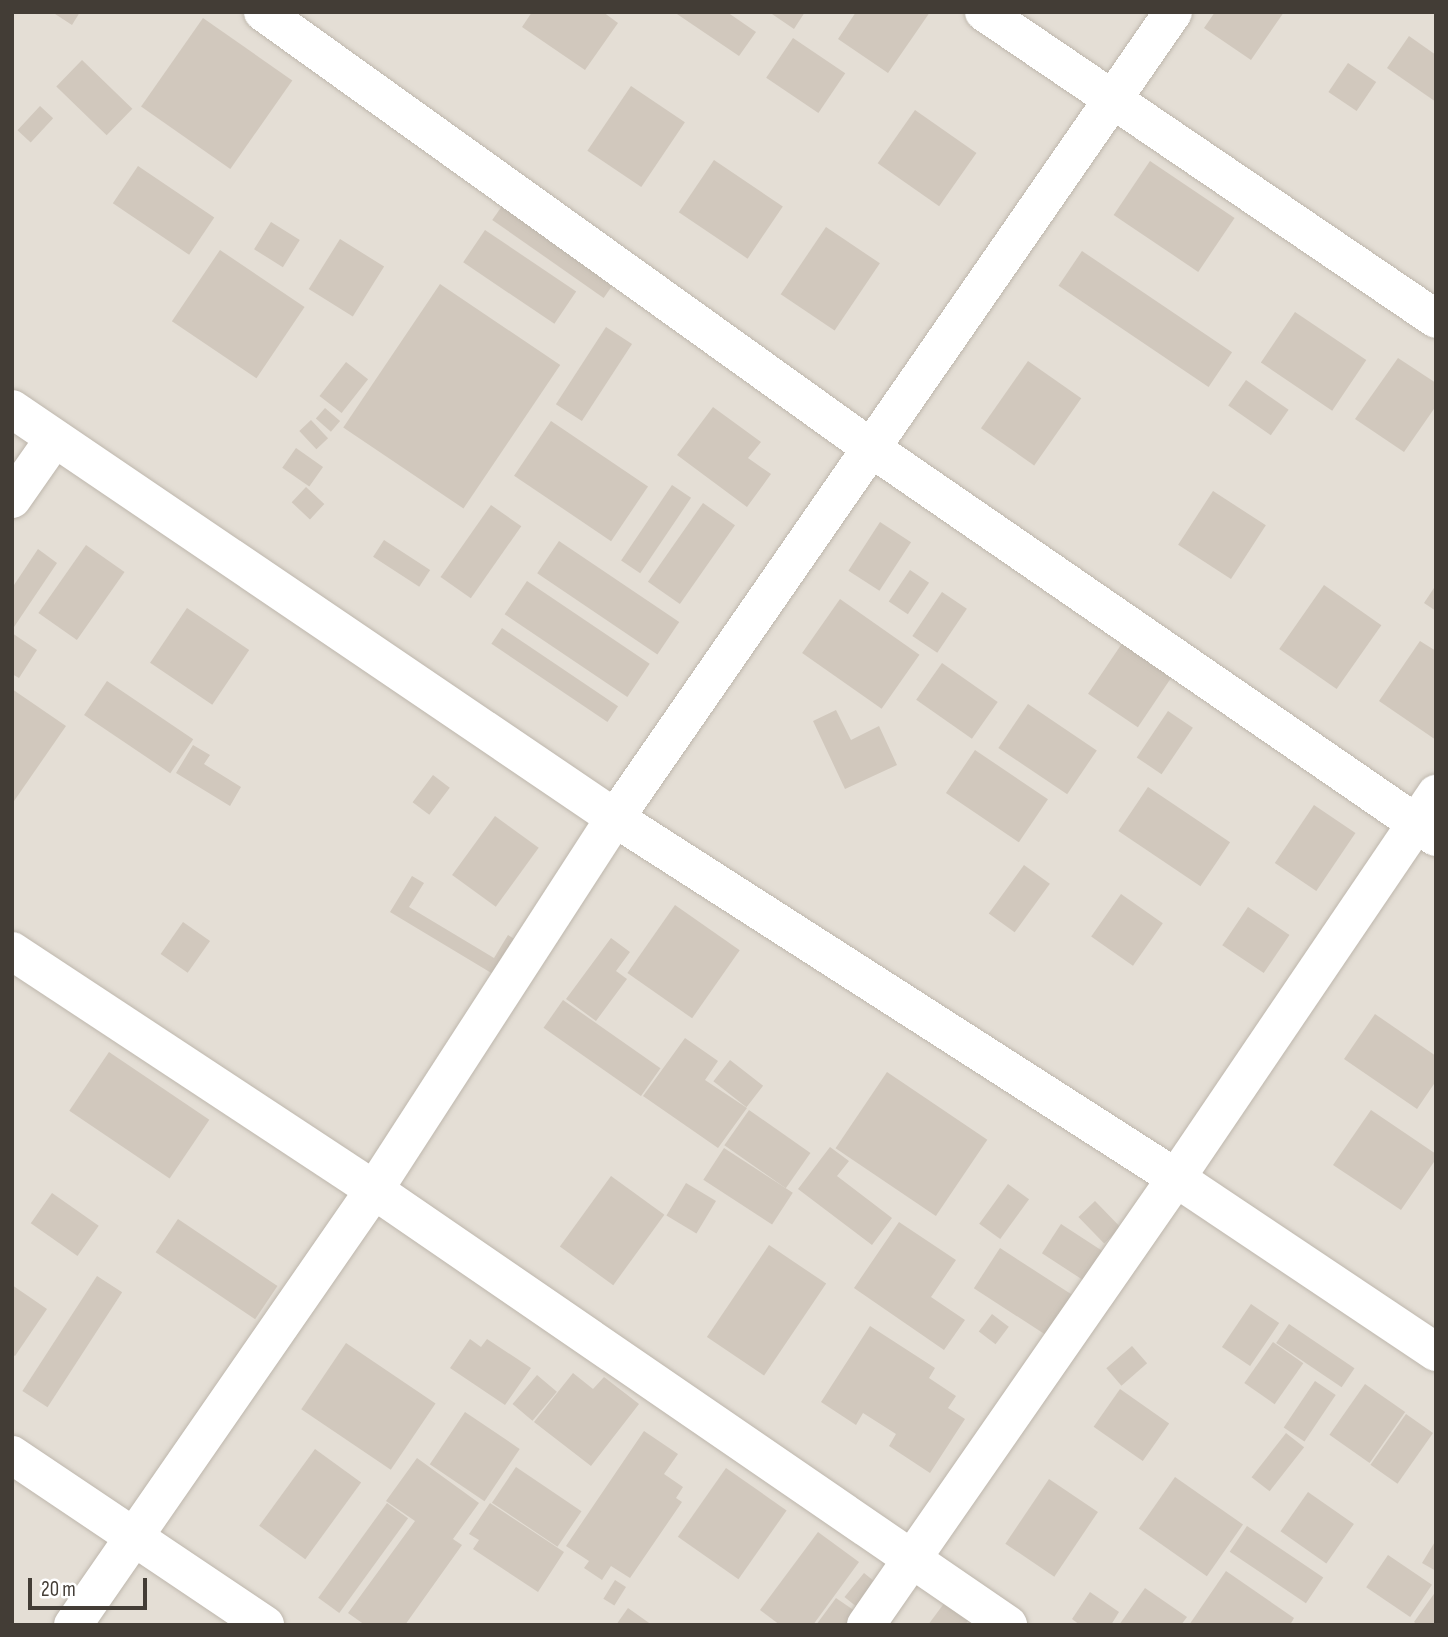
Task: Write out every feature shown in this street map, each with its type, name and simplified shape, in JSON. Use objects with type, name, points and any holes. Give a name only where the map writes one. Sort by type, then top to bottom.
[{"type":"street","points":[[984,12],[1436,319]]},
{"type":"street","points":[[73,1625],[374,1190],[615,818],[1115,101],[1173,12]]},
{"type":"street","points":[[282,18],[871,448],[1429,818],[866,1625]]},
{"type":"street","points":[[12,409],[615,818],[1176,1178],[1436,1352]]},
{"type":"street","points":[[12,499],[54,439]]},
{"type":"street","points":[[12,951],[374,1190],[1008,1625]]},
{"type":"street","points":[[12,1455],[265,1625]]},
{"type":"shaded area","points":[[12,12],[1436,12],[1436,1625],[12,1625]]},
{"type":"building","points":[[52,12],[80,12],[72,25]]},
{"type":"building","points":[[532,12],[603,12],[618,23],[585,70],[522,27]]},
{"type":"building","points":[[674,12],[727,12],[756,32],[739,56]]},
{"type":"building","points":[[769,12],[805,12],[794,29]]},
{"type":"building","points":[[856,12],[930,12],[888,73],[838,39]]},
{"type":"building","points":[[1215,12],[1284,12],[1251,60],[1204,28]]},
{"type":"building","points":[[203,18],[292,81],[230,169],[141,106]]},
{"type":"building","points":[[1409,36],[1436,55],[1436,102],[1387,68]]},
{"type":"building","points":[[793,38],[845,73],[818,113],[766,78]]},
{"type":"building","points":[[82,60],[132,109],[107,135],[56,87]]},
{"type":"building","points":[[1348,63],[1376,82],[1357,111],[1328,92]]},
{"type":"building","points":[[631,86],[685,122],[641,187],[587,151]]},
{"type":"building","points":[[40,106],[53,118],[31,142],[17,130]]},
{"type":"building","points":[[915,110],[976,153],[939,206],[878,163]]},
{"type":"building","points":[[714,160],[783,206],[748,259],[679,212]]},
{"type":"building","points":[[1150,161],[1235,218],[1198,272],[1114,215]]},
{"type":"building","points":[[138,166],[214,217],[189,255],[113,203]]},
{"type":"building","points":[[502,206],[613,284],[604,298],[492,220]]},
{"type":"building","points":[[271,222],[300,240],[283,267],[254,249]]},
{"type":"building","points":[[826,227],[880,263],[835,330],[781,294]]},
{"type":"building","points":[[485,230],[576,292],[554,324],[463,262]]},
{"type":"building","points":[[340,239],[384,267],[353,317],[309,289]]},
{"type":"building","points":[[220,250],[305,307],[256,378],[172,321]]},
{"type":"building","points":[[1082,251],[1232,352],[1209,387],[1059,286]]},
{"type":"building","points":[[440,284],[560,365],[463,509],[343,427]]},
{"type":"building","points":[[1295,312],[1366,360],[1332,411],[1261,363]]},
{"type":"building","points":[[606,327],[632,344],[582,421],[556,404]]},
{"type":"building","points":[[1398,358],[1436,383],[1436,406],[1404,452],[1355,419]]},
{"type":"building","points":[[1028,361],[1081,398],[1034,465],[981,428]]},
{"type":"building","points":[[346,362],[368,379],[342,413],[320,396]]},
{"type":"building","points":[[1246,380],[1289,410],[1271,435],[1228,405]]},
{"type":"building","points":[[713,407],[761,442],[748,458],[771,474],[747,507],[677,455]]},
{"type":"building","points":[[325,408],[340,421],[331,432],[316,419]]},
{"type":"building","points":[[311,420],[328,438],[316,449],[299,431]]},
{"type":"building","points":[[551,421],[648,486],[611,541],[514,476]]},
{"type":"building","points":[[296,448],[323,467],[309,487],[282,468]]},
{"type":"building","points":[[672,485],[691,498],[640,573],[621,560]]},
{"type":"building","points":[[306,487],[324,504],[310,519],[292,502]]},
{"type":"building","points":[[1213,491],[1266,525],[1231,579],[1178,545]]},
{"type":"building","points":[[703,503],[735,525],[680,604],[648,582]]},
{"type":"building","points":[[491,505],[521,526],[471,598],[441,577]]},
{"type":"building","points":[[880,522],[911,542],[879,591],[848,571]]},
{"type":"building","points":[[384,540],[430,570],[419,587],[373,557]]},
{"type":"building","points":[[559,541],[679,622],[657,654],[537,573]]},
{"type":"building","points":[[86,545],[125,572],[77,640],[38,613]]},
{"type":"building","points":[[38,549],[57,563],[12,630],[12,588]]},
{"type":"building","points":[[910,570],[929,583],[908,614],[889,602]]},
{"type":"building","points":[[527,581],[650,664],[627,697],[505,614]]},
{"type":"building","points":[[1324,585],[1381,625],[1337,689],[1279,649]]},
{"type":"building","points":[[1436,585],[1436,611],[1424,603]]},
{"type":"building","points":[[942,592],[967,609],[937,653],[912,636]]},
{"type":"building","points":[[840,599],[919,655],[882,709],[802,653]]},
{"type":"building","points":[[187,608],[249,650],[212,705],[150,663]]},
{"type":"building","points":[[502,628],[618,706],[607,722],[491,644]]},
{"type":"building","points":[[12,633],[37,650],[19,678],[12,674]]},
{"type":"building","points":[[1125,639],[1175,673],[1138,727],[1088,694]]},
{"type":"building","points":[[1420,641],[1436,651],[1436,740],[1379,701]]},
{"type":"building","points":[[942,663],[998,702],[972,739],[916,700]]},
{"type":"building","points":[[107,681],[193,739],[170,773],[84,715]]},
{"type":"building","points":[[12,689],[66,726],[12,804]]},
{"type":"building","points":[[1028,704],[1097,750],[1067,794],[998,748]]},
{"type":"building","points":[[836,710],[851,740],[879,726],[897,765],[845,789],[813,721]]},
{"type":"building","points":[[1168,711],[1193,728],[1162,774],[1137,757]]},
{"type":"building","points":[[193,745],[210,755],[204,764],[241,787],[230,806],[176,773]]},
{"type":"building","points":[[975,750],[1048,799],[1019,842],[946,793]]},
{"type":"building","points":[[433,775],[450,788],[429,815],[413,802]]},
{"type":"building","points":[[1148,787],[1230,842],[1200,886],[1118,831]]},
{"type":"building","points":[[1314,805],[1355,833],[1316,891],[1275,863]]},
{"type":"building","points":[[495,816],[539,848],[496,907],[452,875]]},
{"type":"building","points":[[1024,865],[1050,884],[1015,932],[989,914]]},
{"type":"building","points":[[412,876],[424,883],[409,907],[494,958],[508,935],[519,942],[498,977],[390,912]]},
{"type":"building","points":[[1121,894],[1163,923],[1133,966],[1091,937]]},
{"type":"building","points":[[675,905],[740,950],[692,1018],[627,973]]},
{"type":"building","points":[[1248,907],[1289,935],[1264,973],[1222,945]]},
{"type":"building","points":[[183,922],[210,941],[188,973],[161,954]]},
{"type":"building","points":[[611,938],[630,952],[616,971],[627,979],[596,1021],[566,999]]},
{"type":"building","points":[[563,1000],[660,1068],[641,1096],[543,1028]]},
{"type":"building","points":[[1375,1014],[1436,1056],[1436,1081],[1417,1109],[1344,1059]]},
{"type":"building","points":[[685,1038],[718,1061],[705,1080],[747,1108],[718,1148],[643,1096]]},
{"type":"building","points":[[109,1052],[209,1120],[170,1179],[69,1111]]},
{"type":"building","points":[[730,1060],[763,1086],[746,1107],[713,1081]]},
{"type":"building","points":[[887,1072],[987,1140],[936,1216],[836,1148]]},
{"type":"building","points":[[749,1110],[810,1153],[786,1188],[724,1145]]},
{"type":"building","points":[[1371,1110],[1436,1154],[1436,1159],[1401,1210],[1333,1165]]},
{"type":"building","points":[[830,1147],[849,1161],[837,1176],[892,1218],[872,1245],[798,1189]]},
{"type":"building","points":[[724,1148],[793,1193],[772,1225],[703,1180]]},
{"type":"building","points":[[611,1176],[664,1215],[613,1285],[560,1246]]},
{"type":"building","points":[[686,1183],[716,1201],[696,1234],[666,1216]]},
{"type":"building","points":[[1008,1184],[1029,1199],[1000,1239],[979,1224]]},
{"type":"building","points":[[52,1193],[99,1226],[77,1256],[31,1223]]},
{"type":"building","points":[[1095,1201],[1121,1228],[1104,1244],[1078,1217]]},
{"type":"building","points":[[178,1219],[277,1286],[255,1319],[156,1252]]},
{"type":"building","points":[[899,1222],[956,1260],[931,1297],[965,1320],[944,1350],[854,1288]]},
{"type":"building","points":[[1061,1224],[1110,1256],[1091,1285],[1042,1253]]},
{"type":"building","points":[[769,1245],[826,1284],[764,1376],[707,1337]]},
{"type":"building","points":[[1000,1248],[1076,1298],[1050,1338],[974,1288]]},
{"type":"building","points":[[97,1276],[122,1292],[48,1407],[22,1391]]},
{"type":"building","points":[[12,1285],[47,1309],[15,1356],[12,1354]]},
{"type":"building","points":[[1251,1304],[1279,1323],[1250,1366],[1222,1347]]},
{"type":"building","points":[[992,1314],[1009,1327],[996,1344],[979,1332]]},
{"type":"building","points":[[1289,1324],[1354,1368],[1342,1387],[1276,1343]]},
{"type":"building","points":[[870,1326],[935,1368],[929,1378],[956,1396],[948,1408],[965,1419],[930,1473],[889,1446],[896,1434],[863,1413],[856,1425],[821,1402]]},
{"type":"building","points":[[470,1339],[481,1347],[487,1339],[531,1368],[505,1405],[450,1368]]},
{"type":"building","points":[[1273,1342],[1303,1363],[1275,1404],[1244,1383]]},
{"type":"building","points":[[346,1343],[436,1403],[391,1470],[301,1409]]},
{"type":"building","points":[[1132,1346],[1147,1363],[1121,1386],[1106,1368]]},
{"type":"building","points":[[573,1373],[593,1389],[604,1377],[639,1404],[591,1466],[534,1422]]},
{"type":"building","points":[[537,1375],[557,1392],[532,1421],[513,1404]]},
{"type":"building","points":[[1315,1381],[1336,1395],[1304,1441],[1284,1427]]},
{"type":"building","points":[[1365,1384],[1405,1412],[1370,1463],[1329,1435]]},
{"type":"building","points":[[1120,1389],[1169,1423],[1143,1461],[1094,1427]]},
{"type":"building","points":[[465,1412],[520,1449],[484,1501],[430,1464]]},
{"type":"building","points":[[1406,1414],[1433,1433],[1397,1484],[1370,1465]]},
{"type":"building","points":[[644,1431],[678,1454],[664,1474],[683,1487],[676,1498],[682,1502],[630,1578],[611,1566],[602,1580],[584,1568],[589,1561],[566,1546]]},
{"type":"building","points":[[1286,1433],[1304,1447],[1270,1491],[1252,1477]]},
{"type":"building","points":[[315,1449],[361,1483],[305,1559],[259,1526]]},
{"type":"building","points":[[417,1458],[479,1503],[453,1539],[462,1545],[405,1625],[365,1625],[348,1613],[415,1521],[386,1501]]},
{"type":"building","points":[[516,1467],[581,1511],[557,1547],[492,1503]]},
{"type":"building","points":[[726,1468],[787,1510],[738,1579],[678,1537]]},
{"type":"building","points":[[1175,1477],[1243,1525],[1207,1576],[1139,1529]]},
{"type":"building","points":[[1049,1479],[1098,1512],[1054,1577],[1005,1544]]},
{"type":"building","points":[[1308,1492],[1354,1524],[1326,1563],[1280,1531]]},
{"type":"building","points":[[387,1503],[408,1518],[339,1613],[318,1598]]},
{"type":"building","points":[[490,1503],[564,1552],[538,1592],[473,1549],[479,1540],[469,1534]]},
{"type":"building","points":[[1247,1526],[1323,1577],[1306,1603],[1230,1552]]},
{"type":"building","points":[[818,1532],[859,1562],[813,1625],[780,1625],[760,1610]]},
{"type":"building","points":[[1436,1540],[1436,1571],[1422,1563]]},
{"type":"building","points":[[1388,1555],[1432,1585],[1410,1617],[1366,1587]]},
{"type":"building","points":[[1226,1571],[1294,1618],[1290,1625],[1189,1625]]},
{"type":"building","points":[[864,1573],[885,1590],[865,1614],[844,1597]]},
{"type":"building","points":[[615,1580],[626,1587],[614,1606],[603,1599]]},
{"type":"building","points":[[1145,1588],[1187,1617],[1181,1625],[1119,1625]]},
{"type":"building","points":[[1436,1591],[1436,1625],[1418,1625],[1414,1622]]},
{"type":"building","points":[[1090,1592],[1119,1612],[1111,1625],[1080,1625],[1072,1619]]},
{"type":"building","points":[[951,1594],[975,1611],[965,1625],[928,1625]]},
{"type":"building","points":[[836,1598],[865,1618],[860,1625],[816,1625]]},
{"type":"building","points":[[628,1608],[652,1625],[616,1625]]}]
